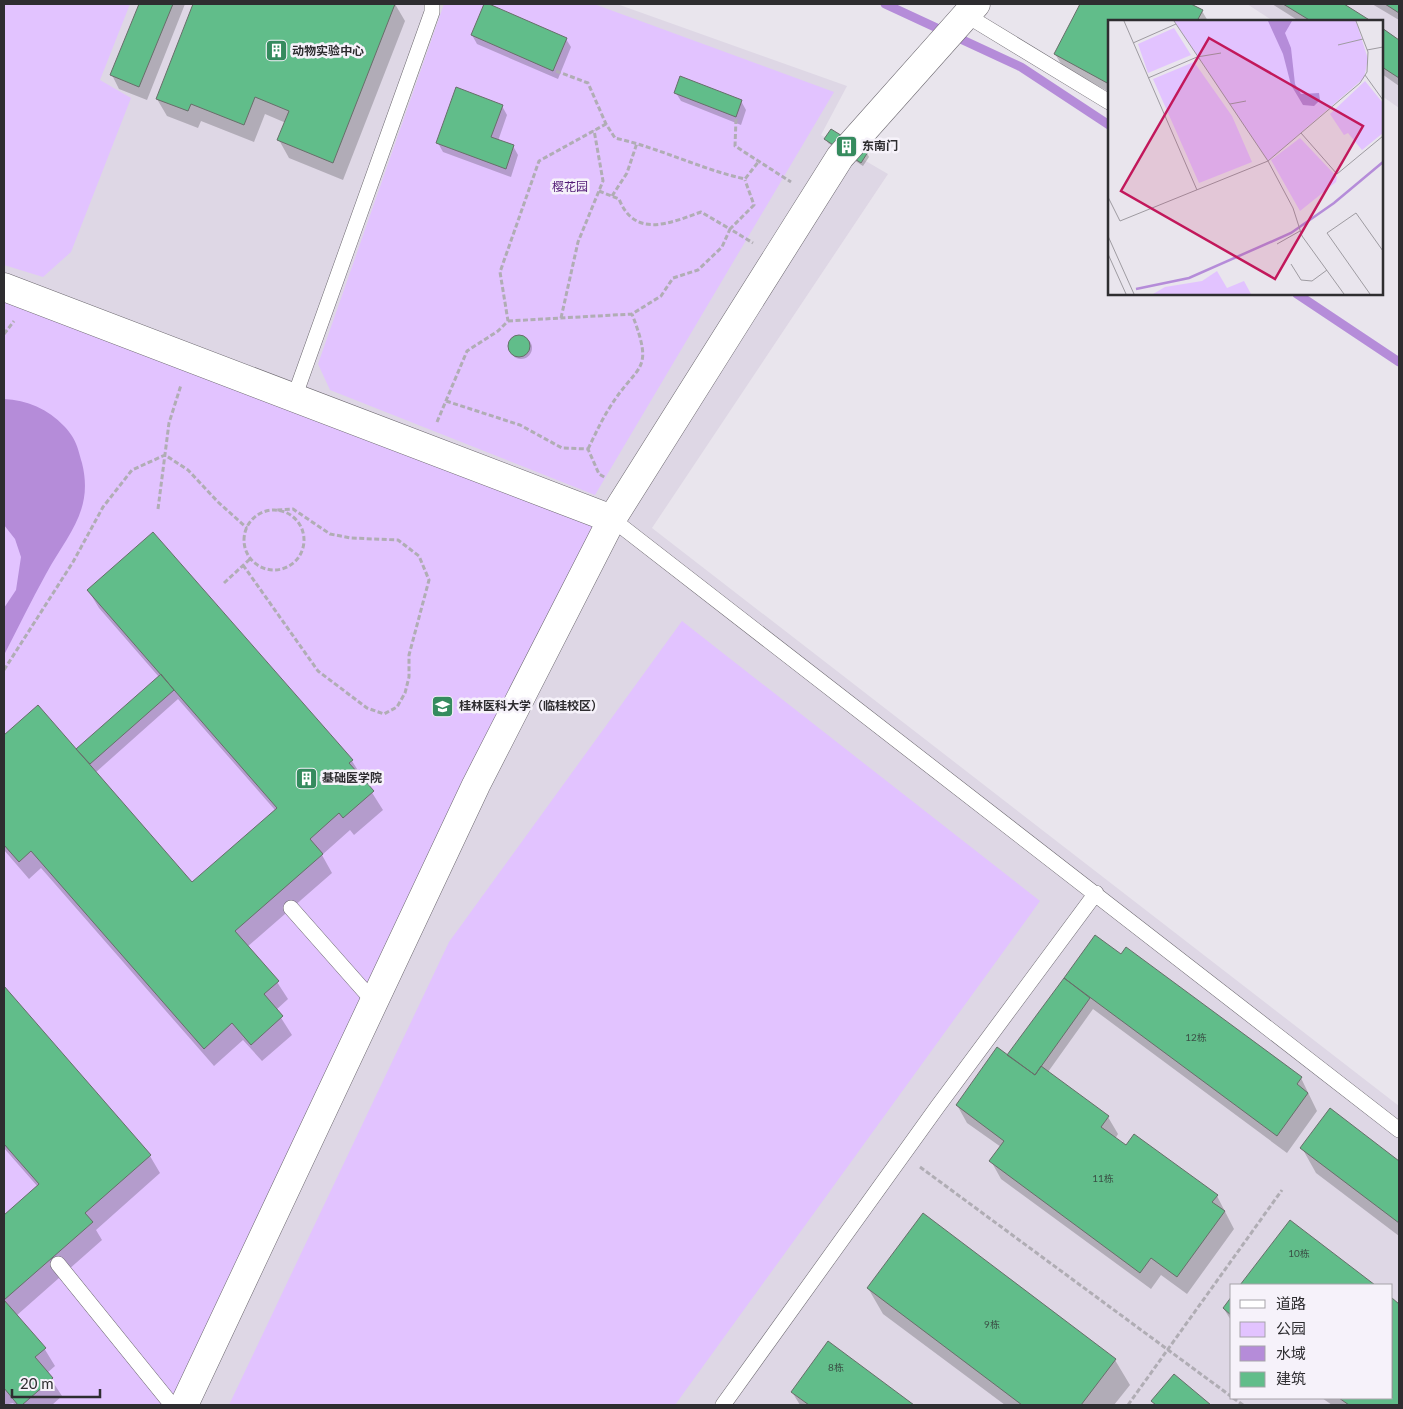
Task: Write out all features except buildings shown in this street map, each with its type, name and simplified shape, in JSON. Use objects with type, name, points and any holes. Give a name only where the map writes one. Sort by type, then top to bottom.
[{"type":"street","points":[[184,1405],[476,785],[612,519],[840,156],[960,22]]},
{"type":"street","points":[[4,288],[612,519]]},
{"type":"lane","points":[[294,398],[429,21],[432,4]]},
{"type":"lane","points":[[960,22],[1108,101]]},
{"type":"lane","points":[[612,519],[1399,1130]]},
{"type":"lane","points":[[723,1405],[1096,893]]},
{"type":"lane","points":[[291,908],[374,1002]]},
{"type":"lane","points":[[58,1264],[172,1405]]},
{"type":"path","points":[[556,71],[588,83],[606,124],[615,138],[637,143],[716,173],[745,180]]},
{"type":"path","points":[[736,119],[735,146],[815,197]]},
{"type":"path","points":[[508,321],[500,272],[539,161],[606,124]]},
{"type":"path","points":[[561,318],[578,242],[603,181],[594,130]]},
{"type":"path","points":[[612,196],[627,173],[637,143]]},
{"type":"path","points":[[745,180],[759,161]]},
{"type":"path","points":[[426,448],[467,351],[498,331],[508,321],[632,314],[662,296],[673,278],[698,270],[722,247],[730,228],[754,205],[745,180]]},
{"type":"path","points":[[599,191],[619,199],[623,209],[634,221],[658,226],[701,212],[777,257]]},
{"type":"path","points":[[588,449],[610,406],[641,368],[644,358],[642,340],[632,314]]},
{"type":"path","points":[[158,509],[169,423],[190,358]]},
{"type":"path","points":[[446,401],[520,425],[562,448],[588,449]]},
{"type":"path","points":[[588,449],[599,474],[630,492]]},
{"type":"path","points":[[165,455],[188,470],[246,528]]},
{"type":"path","points":[[4,670],[73,562],[103,507],[132,470],[165,455]]},
{"type":"path","points":[[243,565],[318,671],[367,708],[384,714],[397,707],[405,693],[410,677],[409,655],[429,580],[419,556],[398,540],[350,538],[330,534],[293,509],[276,510],[266,511],[257,515],[246,528],[244,540],[250,558],[257,565],[276,570],[293,563],[300,555],[303,536],[300,527],[294,518],[276,510]]},
{"type":"path","points":[[224,583],[250,558]]},
{"type":"path","points":[[904,1155],[1230,1396]]},
{"type":"path","points":[[1128,1405],[1282,1190]]},
{"type":"shaded area","name":"桂林医科大学（临桂校区）","points":[[4,4],[617,4],[847,86],[821,135],[888,174],[652,528],[1399,1106],[1399,1405],[4,1405]]},
{"type":"shaded area","points":[[1247,4],[1399,4],[1399,108],[1383,97],[1383,20],[1271,20]]},
{"type":"green space","points":[[4,4],[130,4],[100,80],[131,98],[71,252],[43,277],[4,265]]},
{"type":"green space","name":"樱花园","points":[[444,4],[594,4],[834,92],[595,495],[330,390],[318,364]]},
{"type":"green space","points":[[4,287],[612,519],[184,1405],[4,1405]]},
{"type":"green space","points":[[682,621],[1040,901],[675,1405],[229,1405],[449,942]]},
{"type":"water","points":[[4,399],[21,401],[44,410],[64,426],[74,439],[82,463],[85,480],[81,509],[76,522],[40,584],[4,655],[4,608],[16,590],[21,557],[15,539],[4,525]]},
{"type":"waterway","points":[[885,4],[1021,67],[1108,124]]},
{"type":"waterway","points":[[1298,295],[1399,362]]},
{"type":"place","name":"动物实验中心","points":[[276,51]]},
{"type":"place","name":"东南门","points":[[846,146]]},
{"type":"place","name":"桂林医科大学（临桂校区）","points":[[443,706]]},
{"type":"place","name":"基础医学院","points":[[306,778]]}]
